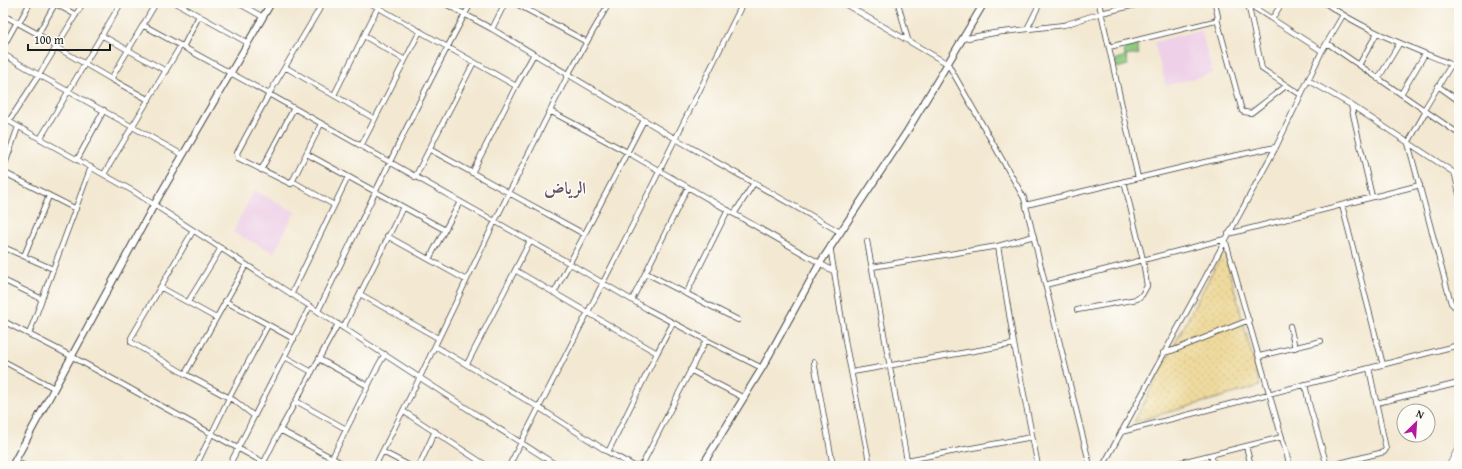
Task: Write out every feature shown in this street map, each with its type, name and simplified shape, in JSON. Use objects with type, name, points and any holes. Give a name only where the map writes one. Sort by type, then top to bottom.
[{"type":"main road","points":[[1450,466],[1456,459],[1459,448]]},
{"type":"street","points":[[3,47],[30,3]]},
{"type":"street","points":[[38,34],[55,3],[76,15]]},
{"type":"street","points":[[9,121],[83,3]]},
{"type":"street","points":[[40,139],[121,3]]},
{"type":"street","points":[[111,79],[156,3]]},
{"type":"street","points":[[176,3],[248,43]]},
{"type":"street","points":[[238,3],[263,17]]},
{"type":"street","points":[[25,466],[13,463],[154,205],[271,3]]},
{"type":"street","points":[[321,124],[291,184],[238,158],[237,153],[269,94],[323,3]]},
{"type":"street","points":[[370,3],[516,86]]},
{"type":"street","points":[[444,3],[492,29],[644,120],[840,232]]},
{"type":"street","points":[[318,312],[389,162],[470,3]]},
{"type":"street","points":[[492,29],[505,3]]},
{"type":"street","points":[[515,3],[587,42]]},
{"type":"street","points":[[375,466],[568,75],[609,3]]},
{"type":"street","points":[[509,466],[743,3]]},
{"type":"street","points":[[843,3],[948,64],[1026,205],[1090,466]]},
{"type":"street","points":[[898,3],[908,40]]},
{"type":"street","points":[[702,466],[762,368],[830,246],[898,146],[984,3]]},
{"type":"street","points":[[1027,29],[1040,3]]},
{"type":"street","points":[[1099,3],[1138,178]]},
{"type":"street","points":[[962,39],[994,33],[1064,25],[1130,4],[1144,3]]},
{"type":"street","points":[[1215,3],[1218,13],[1217,19],[1242,111],[1251,112],[1286,86]]},
{"type":"street","points":[[1248,3],[1322,51]]},
{"type":"street","points":[[1248,3],[1262,69],[1301,95]]},
{"type":"street","points":[[1272,19],[1282,3]]},
{"type":"street","points":[[1325,3],[1377,34],[1451,65],[1459,70]]},
{"type":"street","points":[[334,95],[378,8]]},
{"type":"street","points":[[3,15],[149,100]]},
{"type":"street","points":[[1103,466],[1276,147],[1322,51],[1343,15]]},
{"type":"street","points":[[104,174],[199,16]]},
{"type":"street","points":[[1109,47],[1217,19]]},
{"type":"street","points":[[143,25],[495,221],[673,323],[762,368]]},
{"type":"street","points":[[361,146],[420,31]]},
{"type":"street","points":[[1359,65],[1377,34]]},
{"type":"street","points":[[101,35],[166,71]]},
{"type":"street","points":[[364,36],[405,60]]},
{"type":"street","points":[[1327,43],[1459,134]]},
{"type":"street","points":[[1378,79],[1399,44]]},
{"type":"street","points":[[3,54],[183,155]]},
{"type":"street","points":[[472,173],[534,54]]},
{"type":"street","points":[[1401,94],[1425,54]]},
{"type":"street","points":[[416,177],[474,62]]},
{"type":"street","points":[[1451,65],[1438,86],[1408,143],[1451,303],[1455,307],[1459,306]]},
{"type":"street","points":[[285,67],[375,119]]},
{"type":"street","points":[[1308,80],[1351,105],[1457,175],[1459,194]]},
{"type":"street","points":[[1438,86],[1459,101]]},
{"type":"street","points":[[1351,105],[1372,197]]},
{"type":"street","points":[[261,170],[294,108]]},
{"type":"street","points":[[77,160],[104,110]]},
{"type":"street","points":[[550,111],[659,170],[835,272]]},
{"type":"street","points":[[3,118],[133,191],[291,295],[558,466]]},
{"type":"street","points":[[554,293],[644,120]]},
{"type":"street","points":[[18,126],[3,171],[76,209]]},
{"type":"street","points":[[1026,205],[1276,147]]},
{"type":"street","points":[[429,149],[584,234]]},
{"type":"street","points":[[307,154],[445,230]]},
{"type":"street","points":[[29,334],[91,167]]},
{"type":"street","points":[[291,295],[348,177]]},
{"type":"street","points":[[292,181],[334,205]]},
{"type":"street","points":[[1077,310],[1137,299],[1142,295],[1147,286],[1143,260],[1124,182]]},
{"type":"street","points":[[734,214],[754,183]]},
{"type":"street","points":[[1228,234],[1420,185]]},
{"type":"street","points":[[632,300],[688,187]]},
{"type":"street","points":[[24,256],[49,196]]},
{"type":"street","points":[[429,260],[460,202]]},
{"type":"street","points":[[1342,205],[1383,365]]},
{"type":"street","points":[[343,328],[387,236],[403,207]]},
{"type":"street","points":[[686,294],[728,210]]},
{"type":"street","points":[[193,231],[160,287],[131,342],[229,398],[254,416]]},
{"type":"street","points":[[387,236],[466,280]]},
{"type":"street","points":[[872,267],[998,246],[1034,236]]},
{"type":"street","points":[[1045,285],[1225,240]]},
{"type":"street","points":[[1225,240],[1260,356],[1290,466]]},
{"type":"street","points":[[467,364],[530,241]]},
{"type":"street","points":[[867,241],[908,466]]},
{"type":"street","points":[[830,246],[870,466]]},
{"type":"street","points":[[998,246],[1014,344],[1038,466]]},
{"type":"street","points":[[3,247],[53,269]]},
{"type":"street","points":[[188,302],[221,248]]},
{"type":"street","points":[[185,374],[246,265]]},
{"type":"street","points":[[515,270],[657,354]]},
{"type":"street","points":[[646,273],[738,320]]},
{"type":"street","points":[[3,280],[42,299]]},
{"type":"street","points":[[160,287],[216,318]]},
{"type":"street","points":[[360,294],[438,338]]},
{"type":"street","points":[[226,300],[294,339]]},
{"type":"street","points":[[229,466],[310,306]]},
{"type":"street","points":[[1163,353],[1249,320]]},
{"type":"street","points":[[3,321],[212,432],[270,466]]},
{"type":"street","points":[[608,452],[673,323]]},
{"type":"street","points":[[264,462],[338,324]]},
{"type":"street","points":[[196,466],[229,398],[268,325]]},
{"type":"street","points":[[1290,326],[1295,348]]},
{"type":"street","points":[[435,346],[538,407],[608,452],[634,466],[639,466],[643,464],[706,340]]},
{"type":"street","points":[[1260,356],[1321,341]]},
{"type":"street","points":[[852,372],[1014,344]]},
{"type":"street","points":[[1121,432],[1459,346]]},
{"type":"street","points":[[332,458],[385,354]]},
{"type":"street","points":[[285,357],[312,372]]},
{"type":"street","points":[[319,359],[368,386]]},
{"type":"street","points":[[3,362],[54,388]]},
{"type":"street","points":[[814,362],[833,466]]},
{"type":"street","points":[[1305,384],[1309,404],[1328,466],[1386,451],[1369,368]]},
{"type":"street","points":[[690,370],[744,398]]},
{"type":"street","points":[[1377,403],[1459,384]]},
{"type":"street","points":[[296,401],[346,429]]},
{"type":"street","points":[[403,411],[487,466]]},
{"type":"street","points":[[280,430],[346,466]]},
{"type":"street","points":[[419,466],[435,431]]},
{"type":"street","points":[[907,460],[1032,437]]},
{"type":"street","points":[[1166,466],[1282,437]]},
{"type":"street","points":[[1246,446],[1250,466]]},
{"type":"street","points":[[383,452],[410,466]]},
{"type":"street","points":[[1211,455],[1214,466]]},
{"type":"shaded area","points":[[1201,30],[1213,73],[1166,86],[1154,42]]},
{"type":"shaded area","points":[[254,190],[295,212],[274,253],[233,232]]},
{"type":"sand","points":[[1224,250],[1260,386],[1134,422]]},
{"type":"green space","points":[[1136,43],[1139,54],[1126,56],[1128,65],[1117,68],[1115,60],[1125,56],[1124,47]]},
{"type":"district","name":"الرياض","points":[[565,187]]}]
